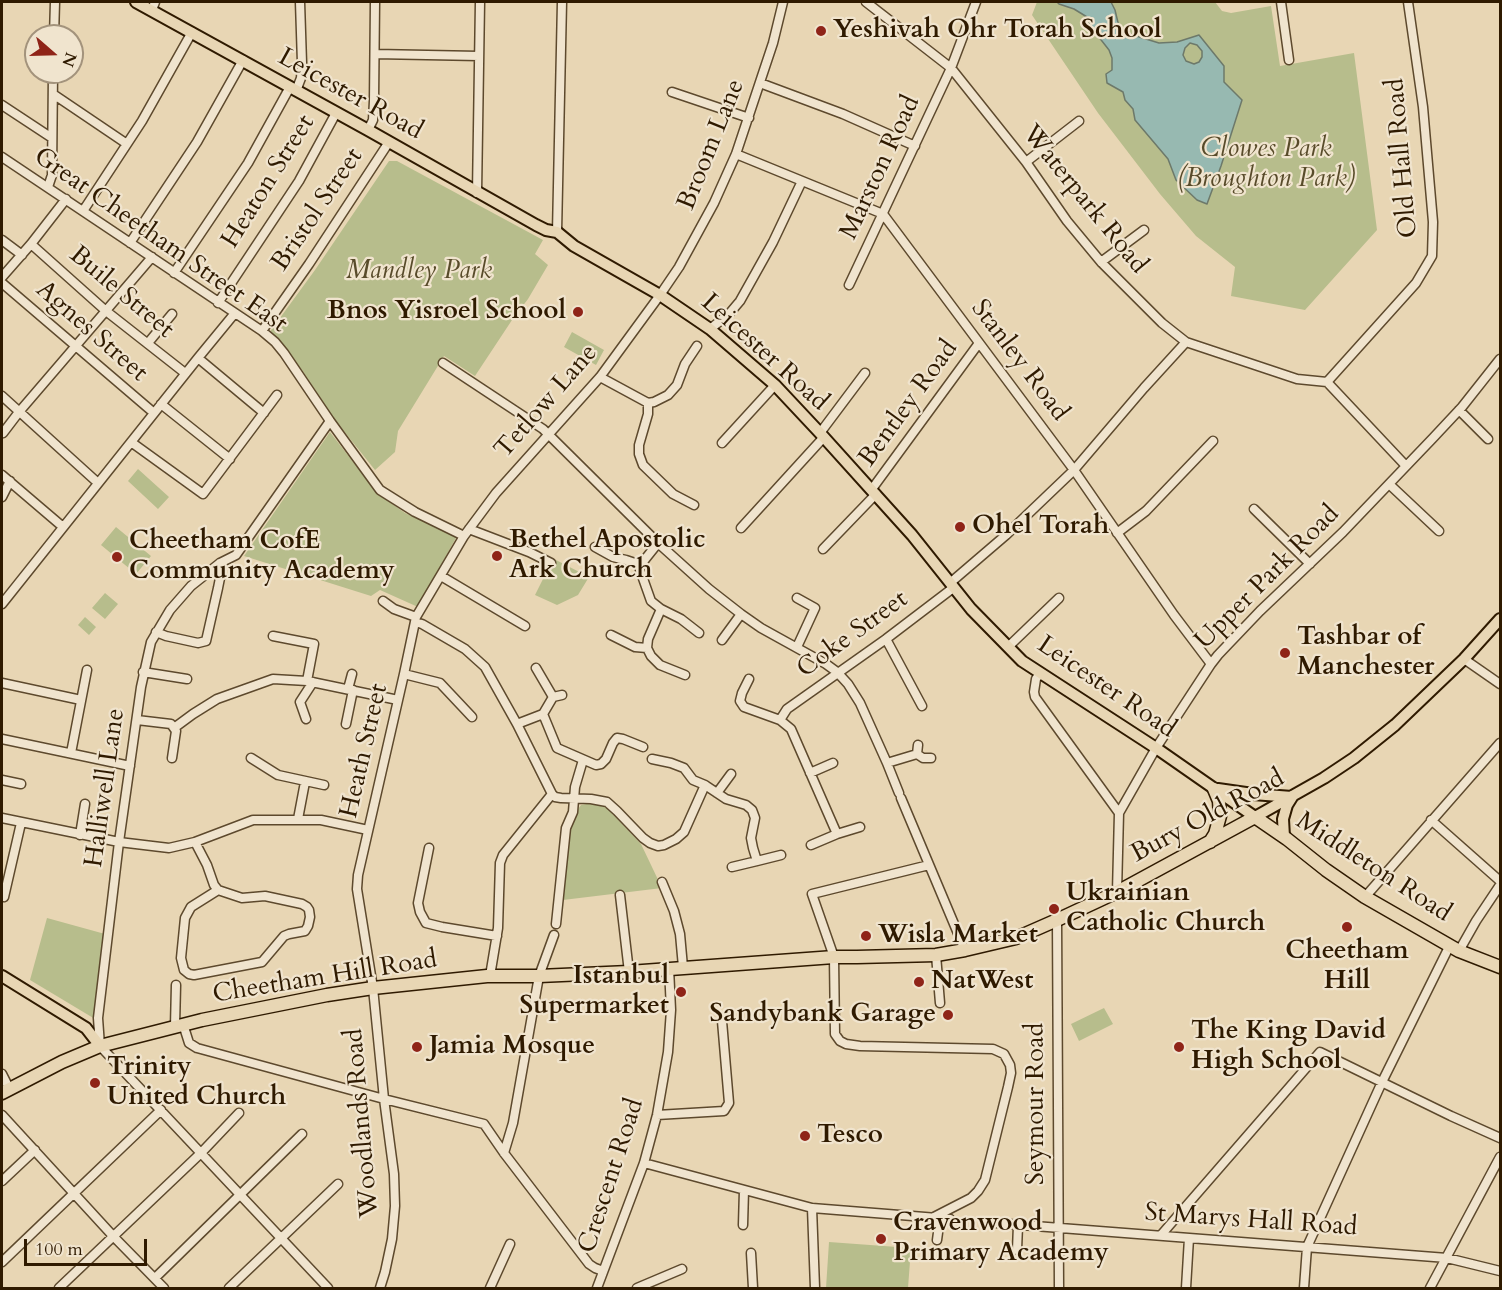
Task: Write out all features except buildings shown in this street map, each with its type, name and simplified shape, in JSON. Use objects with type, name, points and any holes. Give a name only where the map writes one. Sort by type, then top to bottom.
[{"type":"highway","points":[[1209,843],[1215,834],[1220,816],[1219,801],[1214,789]]},
{"type":"highway","name":"Middleton Road","points":[[1256,817],[1365,897],[1455,948],[1500,967]]},
{"type":"highway","name":"Bury Old Road","points":[[669,968],[834,957],[936,955],[1016,938],[1117,892],[1256,817]]},
{"type":"highway","name":"Cheetham Hill Road","points":[[5,1090],[100,1046],[179,1025],[327,994],[490,976],[629,972],[669,968]]},
{"type":"main road","name":"Leicester Road","points":[[136,2],[154,6],[192,32],[477,193],[546,230],[557,232],[574,246],[660,295],[710,329],[775,385],[822,435],[912,535],[971,609],[1022,661],[1156,748],[1256,817]]},
{"type":"main road","name":"Bury Old Road","points":[[1256,817],[1324,778],[1354,758],[1395,725],[1464,659],[1500,618]]},
{"type":"main road","points":[[1214,789],[1292,797],[1282,819],[1284,837]]},
{"type":"main road","points":[[2,976],[86,1028],[100,1046]]},
{"type":"street","points":[[54,24],[55,2]]},
{"type":"street","points":[[174,273],[248,163],[301,78],[300,2]]},
{"type":"street","points":[[368,130],[374,111],[375,2]]},
{"type":"street","points":[[477,193],[480,2]]},
{"type":"street","points":[[557,232],[562,2]]},
{"type":"street","name":"Broom Lane","points":[[660,295],[695,239],[736,154],[773,43],[783,2]]},
{"type":"street","name":"Waterpark Road","points":[[866,2],[951,68],[1026,162],[1066,221],[1101,262],[1162,323],[1186,342],[1287,376],[1326,382]]},
{"type":"street","name":"Marston Road","points":[[849,285],[951,68],[976,2]]},
{"type":"street","points":[[1281,2],[1289,60]]},
{"type":"street","name":"Old Hall Road","points":[[1326,382],[1416,283],[1432,256],[1433,222],[1423,107],[1408,2]]},
{"type":"street","points":[[83,211],[142,121],[192,32]]},
{"type":"street","points":[[375,54],[479,56]]},
{"type":"street","points":[[130,243],[197,142],[243,60]]},
{"type":"street","points":[[760,83],[843,114],[915,146]]},
{"type":"street","points":[[48,186],[52,175],[53,84]]},
{"type":"street","points":[[672,92],[749,118]]},
{"type":"street","points":[[53,94],[127,144]]},
{"type":"street","points":[[2,105],[52,138]]},
{"type":"street","name":"Heaton Street","points":[[218,303],[299,181],[336,112]]},
{"type":"street","points":[[1026,162],[1079,121]]},
{"type":"street","name":"Bristol Street","points":[[262,331],[389,142]]},
{"type":"street","points":[[736,154],[883,214]]},
{"type":"street","name":"Great Cheetham Street East","points":[[2,157],[262,331],[275,342],[380,490],[415,512],[467,533],[529,552],[551,563]]},
{"type":"street","points":[[710,329],[729,314],[740,301],[773,243],[802,181]]},
{"type":"street","points":[[2,277],[66,200]]},
{"type":"street","name":"Stanley Road","points":[[883,214],[1074,470],[1174,615],[1211,664]]},
{"type":"street","points":[[1101,262],[1144,230]]},
{"type":"street","points":[[2,240],[22,255]]},
{"type":"street","name":"Buile Street","points":[[31,244],[106,311],[185,373]]},
{"type":"street","points":[[3,433],[152,257]]},
{"type":"street","name":"Agnes Street","points":[[2,283],[154,413]]},
{"type":"street","name":"Tetlow Lane","points":[[467,533],[496,493],[600,377],[660,295]]},
{"type":"street","points":[[2,604],[235,313]]},
{"type":"street","points":[[148,343],[172,314]]},
{"type":"street","name":"Coke Street","points":[[780,720],[787,709],[886,639],[1006,535],[1074,470],[1186,342]]},
{"type":"street","name":"Bentley Road","points":[[823,549],[874,491],[979,343]]},
{"type":"street","points":[[600,377],[648,403],[654,402],[668,396],[677,385],[685,364],[697,346]]},
{"type":"street","points":[[198,358],[264,412]]},
{"type":"street","name":"Upper Park Road","points":[[1117,892],[1119,813],[1156,748],[1211,664],[1260,611],[1389,484],[1459,410],[1500,359]]},
{"type":"street","points":[[443,363],[543,429],[658,543],[741,615],[826,664],[848,684],[860,703],[887,763],[965,950]]},
{"type":"street","points":[[741,528],[822,435],[865,372]]},
{"type":"street","points":[[1326,382],[1406,466]]},
{"type":"street","points":[[722,443],[775,385]]},
{"type":"street","points":[[131,442],[203,494],[277,394]]},
{"type":"street","points":[[2,396],[99,483]]},
{"type":"street","points":[[648,403],[648,414],[639,445],[643,465],[674,494],[694,505]]},
{"type":"street","points":[[162,404],[230,459]]},
{"type":"street","points":[[1459,410],[1488,439]]},
{"type":"street","name":"Halliwell Lane","points":[[100,1046],[98,1018],[119,842],[143,672],[151,642],[170,610],[191,586],[220,563],[236,555],[330,422]]},
{"type":"street","points":[[1117,533],[1146,511],[1213,441]]},
{"type":"street","points":[[2,475],[63,527]]},
{"type":"street","points":[[2,497],[10,481]]},
{"type":"street","points":[[1389,484],[1440,531]]},
{"type":"street","points":[[1254,509],[1310,564]]},
{"type":"street","name":"Heath Street","points":[[373,988],[357,889],[358,875],[415,619],[467,533]]},
{"type":"street","points":[[658,543],[641,565],[641,574],[651,602],[681,619],[699,633]]},
{"type":"street","points":[[595,547],[613,557],[641,565]]},
{"type":"street","points":[[156,632],[198,643],[206,641],[218,588],[220,563]]},
{"type":"street","points":[[441,576],[525,626]]},
{"type":"street","points":[[797,598],[815,608]]},
{"type":"street","points":[[1008,647],[1059,598]]},
{"type":"street","points":[[797,647],[815,608],[822,599]]},
{"type":"street","points":[[383,601],[465,649],[485,667],[517,723],[552,794],[561,798],[600,801],[611,805],[643,838],[658,846],[676,839],[684,832],[705,785]]},
{"type":"street","points":[[661,609],[648,639],[647,648],[660,665],[685,675]]},
{"type":"street","points":[[722,640],[741,615]]},
{"type":"street","points":[[273,636],[314,644],[310,681],[300,702],[306,719]]},
{"type":"street","points":[[611,636],[635,647],[647,648]]},
{"type":"street","points":[[886,639],[922,706]]},
{"type":"street","points":[[1464,659],[1500,684]]},
{"type":"street","points":[[517,723],[543,714],[558,696],[536,668]]},
{"type":"street","points":[[71,753],[87,670]]},
{"type":"street","points":[[143,672],[187,679]]},
{"type":"street","points":[[1040,673],[1036,679],[1035,697],[1119,813]]},
{"type":"street","points":[[346,724],[352,674]]},
{"type":"street","points":[[404,674],[440,682],[472,717]]},
{"type":"street","points":[[174,729],[218,699],[273,679],[310,681],[398,700]]},
{"type":"street","points":[[749,679],[740,701],[744,706],[780,720],[791,729],[837,834]]},
{"type":"street","points":[[2,683],[81,700]]},
{"type":"street","points":[[543,714],[557,748],[596,765],[606,759],[616,738],[643,747]]},
{"type":"street","points":[[136,720],[171,724],[176,731],[172,758]]},
{"type":"street","points":[[2,739],[130,766]]},
{"type":"street","points":[[1365,897],[1500,743]]},
{"type":"street","points":[[887,763],[918,749],[923,759],[932,758]]},
{"type":"street","points":[[251,758],[278,776],[324,786]]},
{"type":"street","points":[[652,759],[684,768],[693,780],[705,785],[726,800],[746,805],[752,810],[755,818],[752,838],[756,861]]},
{"type":"street","points":[[556,924],[566,828],[573,812],[575,787],[583,760]]},
{"type":"street","points":[[810,774],[833,763]]},
{"type":"street","points":[[717,793],[731,774]]},
{"type":"street","points":[[2,780],[21,784]]},
{"type":"street","points":[[298,819],[305,782]]},
{"type":"street","points":[[490,976],[497,936],[500,863],[503,855],[552,794]]},
{"type":"street","points":[[80,835],[84,804]]},
{"type":"street","points":[[2,818],[80,835],[168,848],[195,842],[253,820],[321,820],[368,830]]},
{"type":"street","points":[[1304,1288],[1308,1247],[1382,1082],[1455,948],[1476,921],[1500,883],[1431,820]]},
{"type":"street","points":[[2,896],[4,897],[21,823]]},
{"type":"street","points":[[811,844],[860,827]]},
{"type":"street","points":[[195,842],[218,890],[242,898],[265,896],[302,904],[309,910],[308,926],[305,931],[284,936],[262,962],[189,974],[184,970],[182,958],[185,918],[191,907],[218,890]]},
{"type":"street","points":[[429,848],[418,903],[426,923],[497,936]]},
{"type":"street","points":[[732,867],[781,855]]},
{"type":"street","points":[[644,1163],[812,1208],[941,1218],[978,1191],[985,1180],[1011,1073],[1010,1065],[1004,1054],[993,1049],[860,1046],[840,1041],[835,1034],[834,957],[812,894],[929,865]]},
{"type":"street","points":[[662,882],[674,911],[680,934],[683,967]]},
{"type":"street","points":[[620,895],[629,972]]},
{"type":"street","name":"Seymour Road","points":[[1057,920],[1059,1288]]},
{"type":"street","points":[[504,1153],[513,1123],[539,976],[554,935]]},
{"type":"street","points":[[936,955],[940,1003]]},
{"type":"street","name":"Crescent Road","points":[[597,1288],[644,1163],[657,1114],[668,1052],[669,968]]},
{"type":"street","points":[[176,985],[179,1025],[189,1043],[197,1048],[484,1124],[590,1264],[603,1271]]},
{"type":"street","name":"Woodlands Road","points":[[373,988],[394,1174],[395,1206],[389,1252],[380,1288]]},
{"type":"street","points":[[657,1114],[724,1111],[729,1103],[722,1021]]},
{"type":"street","points":[[100,1046],[328,1288]]},
{"type":"street","points":[[1161,1235],[1320,1052],[1500,1138]]},
{"type":"street","points":[[2,1074],[5,1090]]},
{"type":"street","points":[[2,1262],[161,1110]]},
{"type":"street","points":[[59,1288],[201,1153],[239,1113]]},
{"type":"street","points":[[2,1115],[164,1288]]},
{"type":"street","points":[[155,1278],[302,1134]]},
{"type":"street","points":[[2,1181],[34,1150]]},
{"type":"street","points":[[1430,1288],[1500,1157]]},
{"type":"street","points":[[229,1288],[338,1184]]},
{"type":"street","points":[[744,1190],[744,1225]]},
{"type":"street","points":[[812,1208],[815,1288]]},
{"type":"street","points":[[938,1240],[941,1218]]},
{"type":"street","name":"St Marys Hall Road","points":[[996,1223],[1447,1258],[1500,1271]]},
{"type":"street","points":[[1017,1250],[1018,1225]]},
{"type":"street","points":[[1186,1288],[1189,1238]]},
{"type":"street","points":[[490,1288],[510,1244]]},
{"type":"street","points":[[751,1252],[753,1288]]},
{"type":"street","points":[[637,1288],[681,1269]]},
{"type":"street","points":[[313,1288],[321,1281]]},
{"type":"green space","name":"Clowes Park (Broughton Park)","points":[[1037,2],[1215,2],[1222,11],[1231,13],[1271,6],[1280,66],[1354,53],[1377,230],[1305,310],[1231,296],[1235,267],[1196,236],[1160,194],[1098,113],[1032,15]]},
{"type":"green space","name":"Mandley Park","points":[[389,161],[397,161],[543,240],[535,254],[548,265],[528,299],[475,376],[444,356],[398,431],[395,452],[375,470],[335,420],[302,370],[269,333]]},
{"type":"green space","points":[[572,332],[604,350],[596,365],[564,347]]},
{"type":"green space","points":[[330,432],[377,493],[405,513],[457,536],[418,607],[380,590],[371,596],[244,556]]},
{"type":"green space","points":[[138,469],[169,497],[158,509],[128,481]]},
{"type":"green space","points":[[116,527],[151,556],[136,574],[101,545]]},
{"type":"green space","points":[[556,560],[589,577],[578,595],[557,605],[535,595],[551,563]]},
{"type":"green space","points":[[105,593],[118,604],[105,619],[92,608]]},
{"type":"green space","points":[[85,617],[96,627],[89,635],[78,625]]},
{"type":"green space","points":[[592,803],[607,808],[641,844],[662,888],[563,900],[570,829],[581,805]]},
{"type":"green space","points":[[47,918],[105,934],[95,1019],[30,980]]},
{"type":"green space","points":[[1104,1008],[1113,1024],[1079,1041],[1071,1024]]},
{"type":"green space","points":[[829,1242],[911,1248],[908,1288],[826,1288]]},
{"type":"water","points":[[1057,2],[1111,2],[1120,31],[1159,43],[1177,42],[1199,35],[1224,66],[1224,82],[1242,100],[1207,204],[1197,200],[1176,180],[1168,159],[1135,120],[1133,109],[1125,100],[1123,92],[1107,83],[1106,74],[1112,70],[1112,58],[1087,17]],"holes":[[[1190,43],[1197,45],[1202,51],[1199,62],[1194,64],[1186,61],[1183,55],[1185,48]]]},
{"type":"place","name":"Yeshivah Ohr Torah School","points":[[821,31]]},
{"type":"place","name":"Bnos Yisroel School","points":[[578,312]]},
{"type":"place","name":"Ohel Torah","points":[[960,527]]},
{"type":"place","name":"Bethel Apostolic Ark Church","points":[[497,556]]},
{"type":"place","name":"Cheetham CofE Community Academy","points":[[117,557]]},
{"type":"place","name":"Tashbar of Manchester","points":[[1285,653]]},
{"type":"place","name":"Ukrainian Catholic Church","points":[[1054,909]]},
{"type":"place","name":"Cheetham Hill","points":[[1347,927]]},
{"type":"place","name":"Wisla Market","points":[[866,936]]},
{"type":"place","name":"NatWest","points":[[919,982]]},
{"type":"place","name":"Istanbul Supermarket","points":[[681,992]]},
{"type":"place","name":"Sandybank Garage","points":[[948,1015]]},
{"type":"place","name":"Jamia Mosque","points":[[417,1047]]},
{"type":"place","name":"The King David High School","points":[[1179,1047]]},
{"type":"place","name":"Trinity United Church","points":[[95,1083]]},
{"type":"place","name":"Tesco","points":[[805,1136]]},
{"type":"place","name":"Cravenwood Primary Academy","points":[[881,1239]]}]
